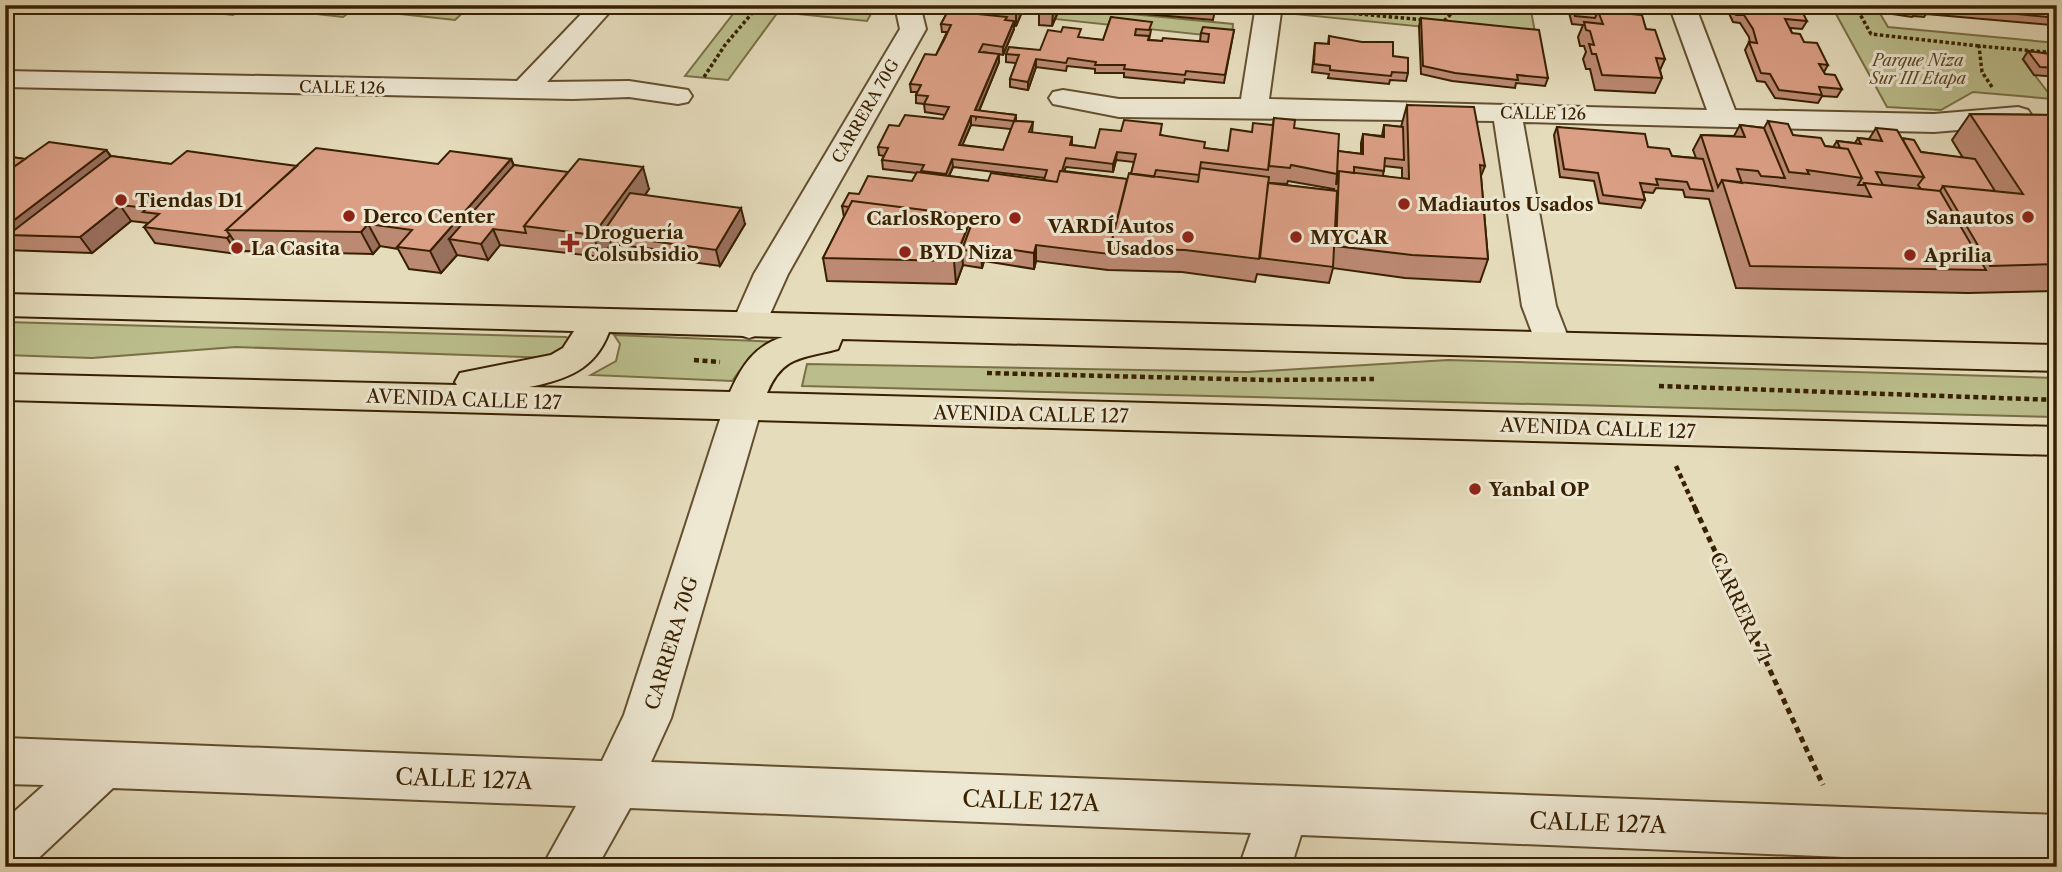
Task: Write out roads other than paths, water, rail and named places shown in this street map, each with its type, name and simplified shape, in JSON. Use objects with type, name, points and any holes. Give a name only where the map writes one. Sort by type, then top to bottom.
[{"type":"main road","points":[[5,305],[921,331],[2057,358]]},
{"type":"main road","points":[[381,397],[556,367],[584,349],[595,322]]},
{"type":"main road","points":[[743,407],[760,366],[773,354],[798,344],[921,331]]},
{"type":"main road","name":"AVENIDA CALLE 127","points":[[5,387],[2057,441]]},
{"type":"street","points":[[524,90],[604,5]]},
{"type":"street","points":[[1254,109],[1269,5]]},
{"type":"street","points":[[1682,5],[1724,118]]},
{"type":"street","name":"CARRERA 70G","points":[[749,326],[771,274],[913,29],[908,6]]},
{"type":"street","name":"CALLE 126","points":[[5,79],[524,90],[629,89],[678,96]]},
{"type":"street","name":"CALLE 126","points":[[1063,98],[1119,108],[1507,112],[1934,123],[2023,115]]},
{"type":"street","points":[[1507,112],[1539,306],[1553,345]]},
{"type":"street","name":"CARRERA 70G","points":[[568,867],[616,785],[648,718],[743,407]]},
{"type":"street","name":"CALLE 127A","points":[[5,761],[1284,811],[1869,850],[2057,840]]},
{"type":"street","points":[[5,854],[103,765]]},
{"type":"street","points":[[1265,867],[1284,811]]},
{"type":"place","name":"Tiendas D1","points":[[121,200]]},
{"type":"place","name":"Madiautos Usados","points":[[1404,204]]},
{"type":"place","name":"Derco Center","points":[[349,216]]},
{"type":"place","name":"Sanautos","points":[[2028,217]]},
{"type":"place","name":"CarlosRopero","points":[[1015,218]]},
{"type":"place","name":"VARDÍ Autos Usados","points":[[1188,237]]},
{"type":"place","name":"MYCAR","points":[[1296,237]]},
{"type":"place","name":"Droguería Colsubsidio","points":[[570,243]]},
{"type":"place","name":"La Casita","points":[[237,248]]},
{"type":"place","name":"BYD Niza","points":[[905,252]]},
{"type":"place","name":"Aprilia","points":[[1910,255]]},
{"type":"place","name":"Yanbal OP","points":[[1475,489]]},
{"type":"park label","name":"Parque Niza Sur III Etapa","points":[[1918,69]]}]
